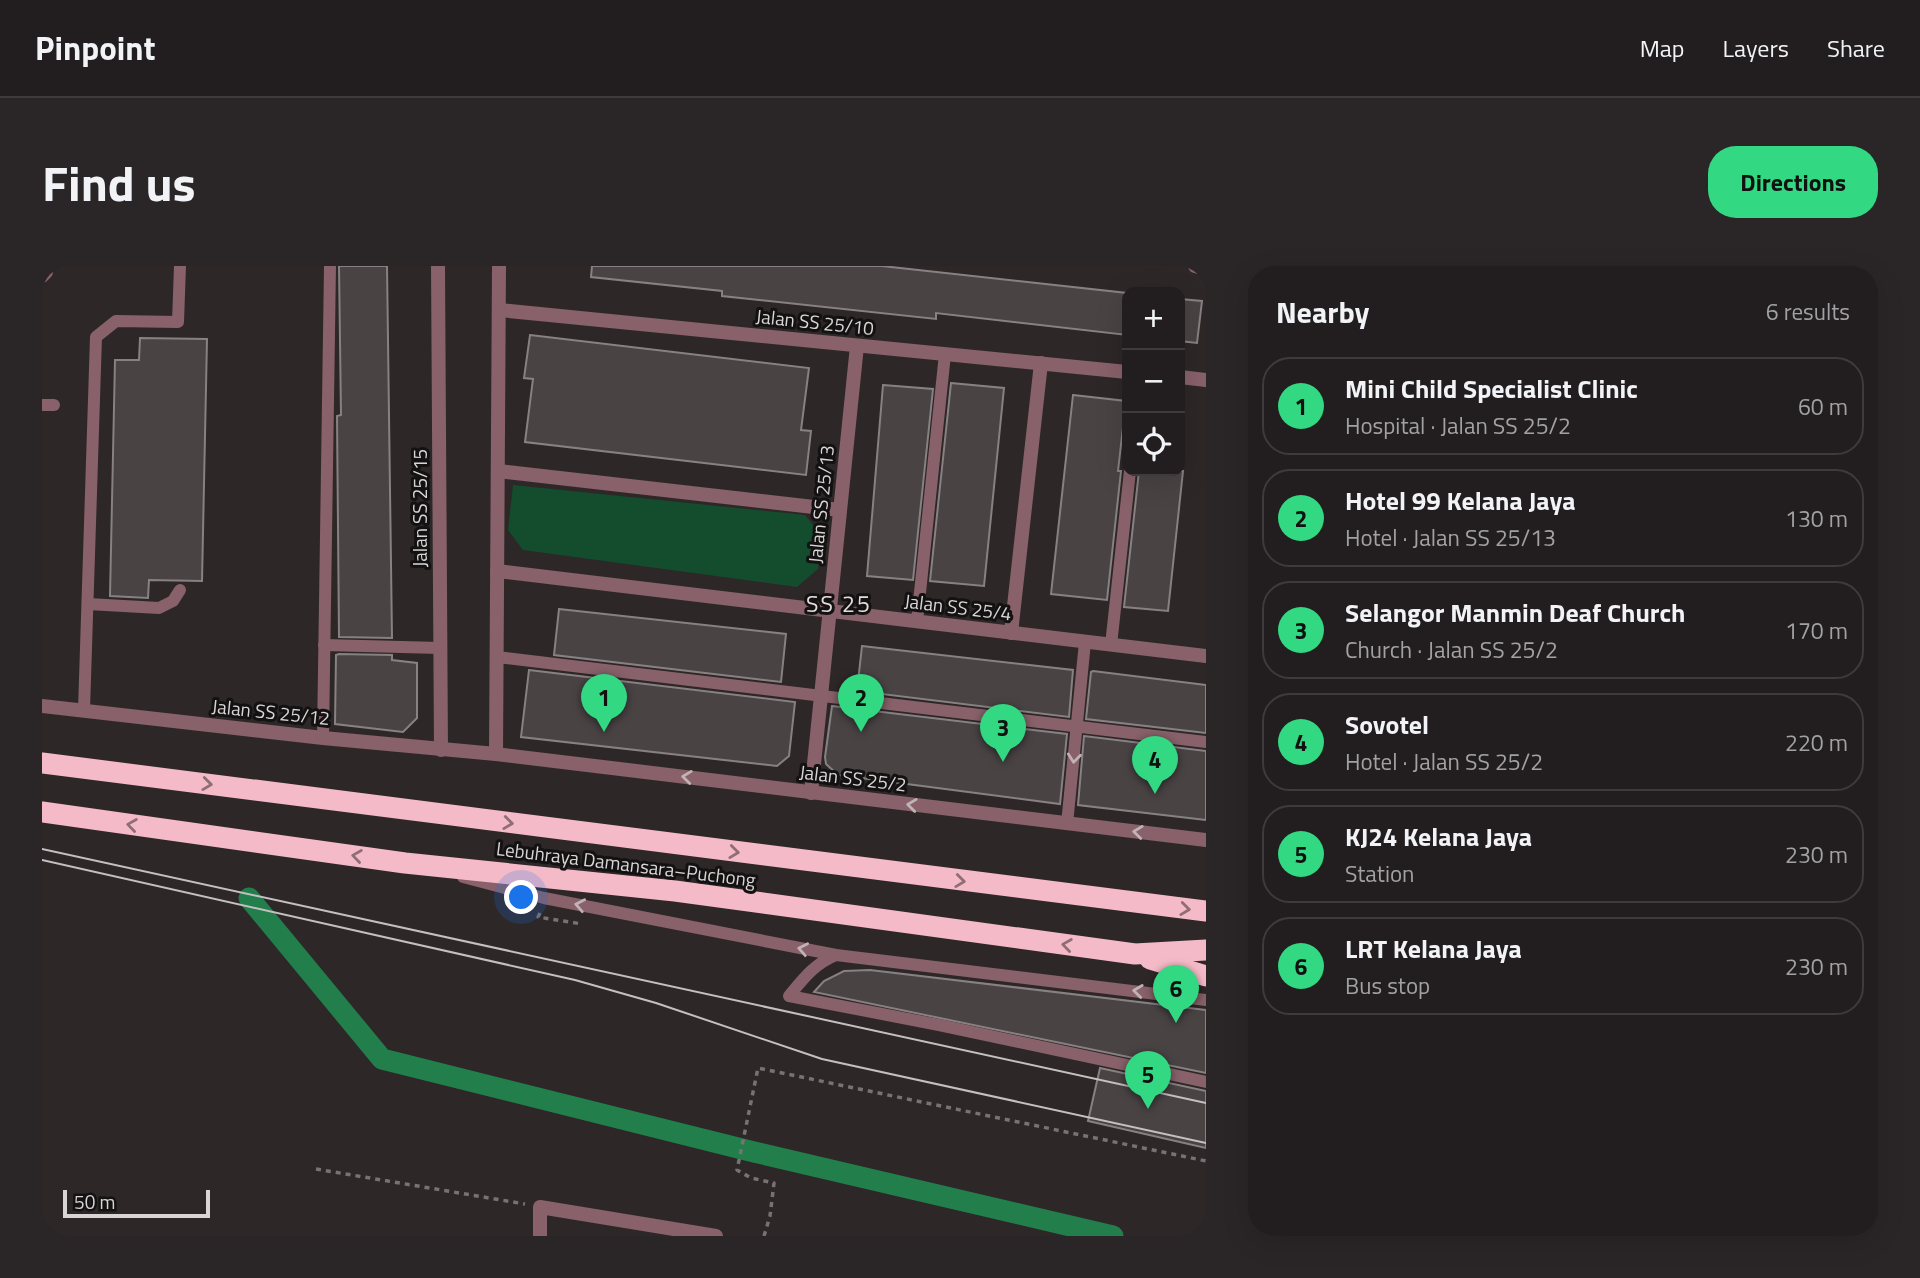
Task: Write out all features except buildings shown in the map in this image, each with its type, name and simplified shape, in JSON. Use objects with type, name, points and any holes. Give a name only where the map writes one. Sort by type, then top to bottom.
[{"type":"highway","name":"Lebuhraya Damansara–Puchong","points":[[42,763],[1206,911]]},
{"type":"highway","name":"Lebuhraya Damansara–Puchong","points":[[42,812],[405,863],[675,891],[1135,954],[1206,950]]},
{"type":"highway","points":[[1135,954],[1206,976]]},
{"type":"street","name":"Jalan SS 25/15","points":[[438,266],[441,750]]},
{"type":"street","points":[[496,754],[499,266]]},
{"type":"street","points":[[1195,266],[1206,269]]},
{"type":"street","name":"Jalan SS 25/10","points":[[499,310],[1122,371]]},
{"type":"street","name":"Jalan SS 25/13","points":[[811,793],[857,346]]},
{"type":"street","points":[[1010,633],[1041,363]]},
{"type":"street","points":[[1185,378],[1206,380]]},
{"type":"street","points":[[498,471],[840,510]]},
{"type":"street","name":"Jalan SS 25/4","points":[[497,571],[1111,645],[1205,651]]},
{"type":"street","name":"Jalan SS 25/12","points":[[42,706],[323,738],[496,754]]},
{"type":"street","name":"Jalan SS 25/2","points":[[496,754],[1206,840]]},
{"type":"street","points":[[540,1236],[540,1207],[714,1236]]},
{"type":"lane","points":[[85,710],[96,337],[116,321],[178,322],[180,266]]},
{"type":"lane","points":[[323,738],[330,266]]},
{"type":"lane","points":[[916,621],[945,354]]},
{"type":"lane","points":[[1111,645],[1129,476]]},
{"type":"lane","points":[[88,604],[159,608],[173,601],[180,590]]},
{"type":"lane","points":[[1067,824],[1085,642]]},
{"type":"lane","points":[[324,645],[440,648]]},
{"type":"lane","points":[[497,657],[1206,742]]},
{"type":"lane","points":[[405,863],[544,898],[836,955],[1206,1000]]},
{"type":"lane","points":[[836,955],[821,961],[789,996],[1206,1082]]},
{"type":"path","points":[[764,1236],[770,1216],[774,1183],[751,1178],[737,1170],[758,1068],[1206,1161]]},
{"type":"path","points":[[316,1170],[540,1207]]},
{"type":"green space","points":[[513,485],[805,515],[820,534],[818,569],[797,587],[523,550],[508,530]]},
{"type":"waterway","points":[[249,898],[382,1059],[754,1152],[1113,1236]]},
{"type":"tram line","points":[[42,849],[1206,1103]]},
{"type":"tram line","points":[[42,860],[575,980],[656,1003],[822,1059],[1206,1143]]},
{"type":"place","name":"Mini Child Specialist Clinic","points":[[604,732]]},
{"type":"place","name":"Hotel 99 Kelana Jaya","points":[[861,732]]},
{"type":"place","name":"Selangor Manmin Deaf Church","points":[[1003,762]]},
{"type":"place","name":"Sovotel","points":[[1155,794]]},
{"type":"place","name":"LRT Kelana Jaya","points":[[1176,1023]]},
{"type":"place","name":"KJ24 Kelana Jaya","points":[[1148,1109]]},
{"type":"district","name":"SS 25","points":[[839,604]]}]
